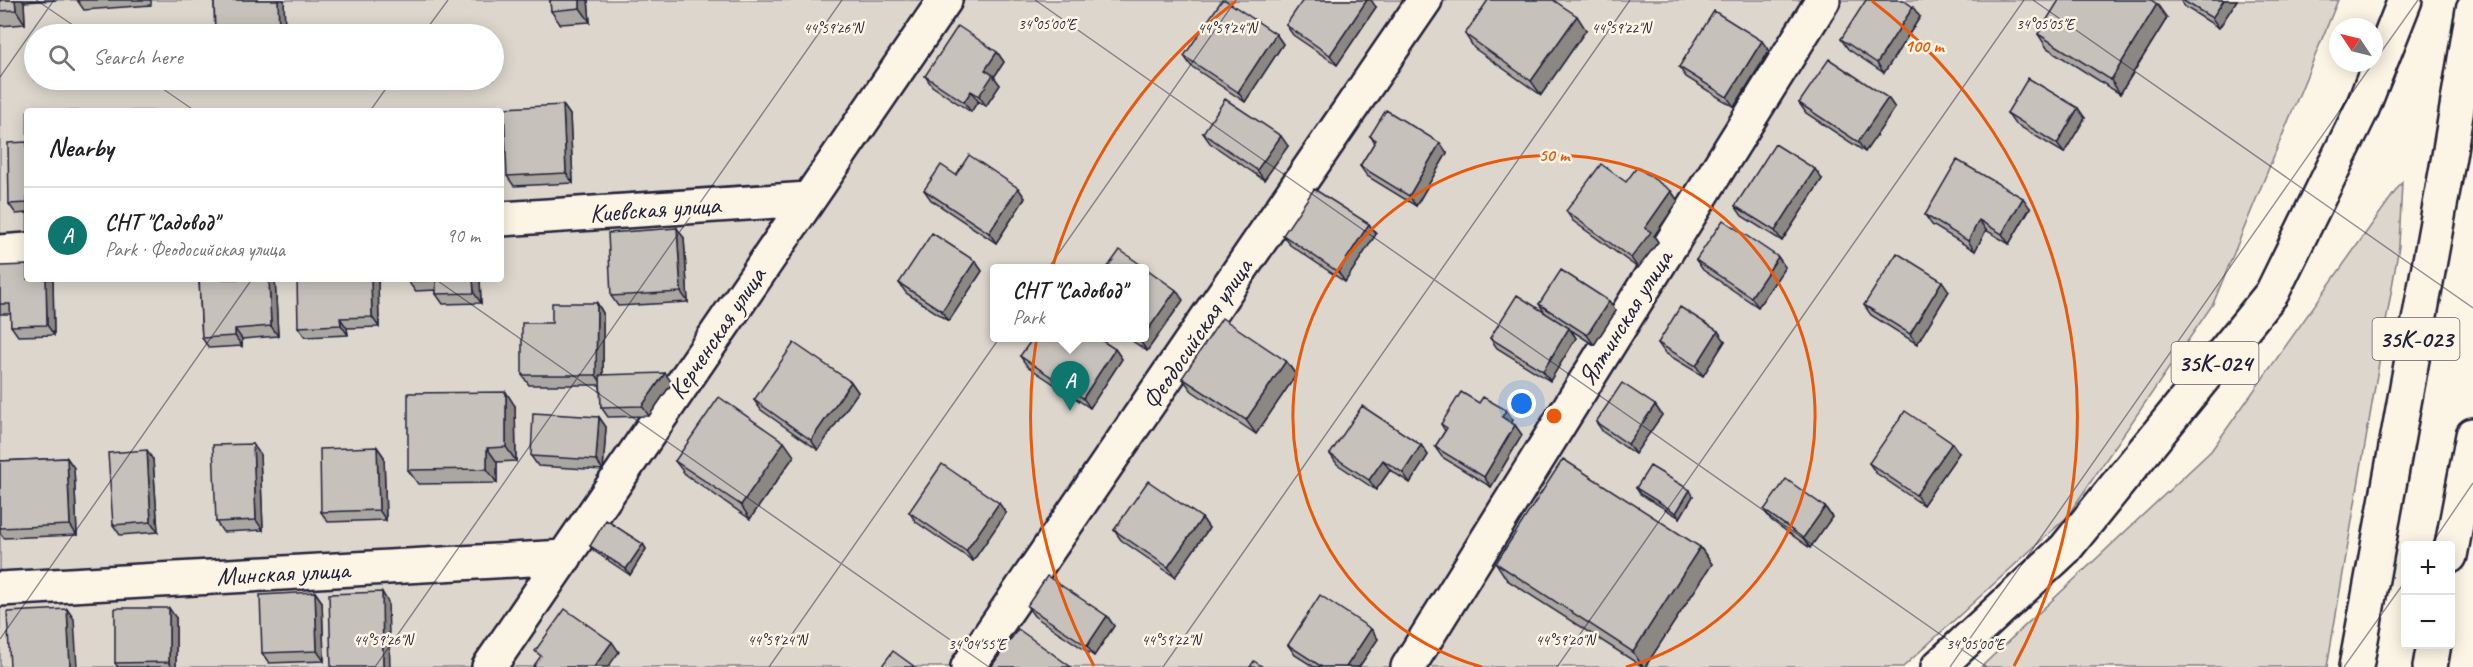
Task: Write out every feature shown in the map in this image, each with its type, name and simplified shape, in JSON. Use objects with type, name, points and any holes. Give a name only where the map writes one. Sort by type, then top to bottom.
[{"type":"street","name":"Керченская улица","points":[[489,667],[945,0]]},
{"type":"street","name":"Феодосийская улица","points":[[968,667],[1425,0]]},
{"type":"street","name":"Ялтинская улица","points":[[1408,667],[1823,0]]},
{"type":"street","name":"35К-024","points":[[1938,667],[2065,549],[2272,293],[2362,109],[2405,0]]},
{"type":"street","name":"35К-023","points":[[2356,667],[2449,156],[2473,10]]},
{"type":"street","name":"Киевская улица","points":[[504,219],[808,199]]},
{"type":"street","points":[[0,252],[24,250]]},
{"type":"street","points":[[2454,541],[2473,435]]},
{"type":"street","name":"Минская улица","points":[[0,589],[565,557]]},
{"type":"street","points":[[2430,667],[2433,649]]},
{"type":"shaded area","points":[[0,0],[2338,0],[2213,304],[2066,518],[1903,667],[0,667]]},
{"type":"shaded area","points":[[2402,182],[2399,246],[2327,667],[1981,667],[2211,451]]},
{"type":"building","points":[[0,0],[15,0],[16,10],[0,11]]},
{"type":"building","points":[[214,0],[278,0],[279,24],[215,24]]},
{"type":"building","points":[[550,0],[580,0],[580,8],[551,11]]},
{"type":"building","points":[[1222,0],[1276,34],[1238,92],[1184,56]]},
{"type":"building","points":[[1303,0],[1367,0],[1330,55],[1286,25]]},
{"type":"building","points":[[1488,0],[1553,0],[1577,16],[1531,81],[1465,34]]},
{"type":"building","points":[[1866,0],[1903,0],[1913,7],[1877,63],[1841,39]]},
{"type":"building","points":[[2059,0],[2151,0],[2157,4],[2111,80],[2038,34]]},
{"type":"building","points":[[2182,0],[2224,0],[2212,18]]},
{"type":"building","points":[[1714,11],[1762,41],[1727,97],[1679,67]]},
{"type":"building","points":[[958,26],[997,52],[985,70],[993,75],[979,96],[971,91],[964,102],[925,76]]},
{"type":"building","points":[[1829,59],[1888,98],[1858,142],[1799,103]]},
{"type":"building","points":[[2028,78],[2078,108],[2057,144],[2007,113]]},
{"type":"building","points":[[1225,99],[1281,136],[1257,170],[1203,133]]},
{"type":"building","points":[[563,105],[566,173],[507,176],[504,108]]},
{"type":"building","points":[[1386,110],[1440,143],[1409,196],[1360,166],[1376,140],[1370,136]]},
{"type":"building","points":[[24,142],[24,203],[9,204],[8,143]]},
{"type":"building","points":[[1775,144],[1815,169],[1775,231],[1735,206]]},
{"type":"building","points":[[969,155],[1018,188],[989,233],[924,190],[941,165],[956,175]]},
{"type":"building","points":[[1957,160],[2023,198],[2002,234],[1979,220],[1968,241],[1925,215]]},
{"type":"building","points":[[1601,164],[1626,182],[1637,167],[1671,191],[1645,228],[1651,232],[1631,258],[1566,211]]},
{"type":"building","points":[[1314,189],[1369,224],[1338,272],[1283,235]]},
{"type":"building","points":[[1723,220],[1778,257],[1751,297],[1696,260]]},
{"type":"building","points":[[677,228],[681,292],[611,296],[608,233]]},
{"type":"building","points":[[932,233],[975,261],[942,311],[899,283]]},
{"type":"building","points":[[1120,250],[1140,264],[1110,264]]},
{"type":"building","points":[[1897,253],[1942,281],[1910,334],[1864,305]]},
{"type":"building","points":[[24,265],[24,282],[46,282],[47,325],[11,326],[10,304],[0,304],[0,266]]},
{"type":"building","points":[[1561,270],[1609,301],[1587,335],[1539,304]]},
{"type":"building","points":[[1149,271],[1176,290],[1149,328]]},
{"type":"building","points":[[199,282],[269,282],[271,326],[235,329],[235,336],[202,338]]},
{"type":"building","points":[[297,282],[371,282],[372,317],[340,318],[341,325],[298,327]]},
{"type":"building","points":[[436,282],[473,282],[474,293],[436,294]]},
{"type":"building","points":[[1517,295],[1569,328],[1543,371],[1490,338]]},
{"type":"building","points":[[552,303],[597,303],[596,375],[522,375],[522,323],[552,323]]},
{"type":"building","points":[[1680,307],[1718,331],[1696,366],[1658,343]]},
{"type":"building","points":[[1222,318],[1286,361],[1246,420],[1182,378]]},
{"type":"building","points":[[1030,342],[1104,342],[1115,349],[1083,398],[1020,356]]},
{"type":"building","points":[[794,343],[851,382],[811,440],[754,400]]},
{"type":"building","points":[[665,373],[642,406],[601,407],[600,375]]},
{"type":"building","points":[[1622,383],[1655,405],[1628,444],[1596,422]]},
{"type":"building","points":[[506,392],[506,447],[487,448],[487,469],[408,470],[408,393]]},
{"type":"building","points":[[1461,392],[1479,403],[1483,397],[1506,410],[1502,417],[1515,425],[1484,477],[1435,447],[1447,428],[1441,424]]},
{"type":"building","points":[[719,397],[784,442],[741,505],[675,461]]},
{"type":"building","points":[[1362,406],[1421,445],[1403,473],[1383,460],[1369,480],[1330,454]]},
{"type":"building","points":[[1905,411],[1952,443],[1916,495],[1869,463]]},
{"type":"building","points":[[533,413],[599,417],[596,460],[531,456]]},
{"type":"building","points":[[253,444],[256,520],[216,522],[213,445]]},
{"type":"building","points":[[377,447],[379,510],[321,512],[320,449]]},
{"type":"building","points":[[147,450],[151,522],[113,525],[108,453]]},
{"type":"building","points":[[67,458],[70,525],[0,528],[0,461]]},
{"type":"building","points":[[1563,459],[1700,547],[1633,652],[1496,563]]},
{"type":"building","points":[[942,464],[999,503],[966,551],[909,512]]},
{"type":"building","points":[[1650,466],[1690,490],[1676,513],[1636,488]]},
{"type":"building","points":[[1786,479],[1825,507],[1803,538],[1764,510]]},
{"type":"building","points":[[1148,481],[1202,518],[1168,567],[1114,530]]},
{"type":"building","points":[[606,520],[643,544],[626,569],[590,546]]},
{"type":"building","points":[[1047,576],[1107,616],[1087,646],[1027,606]]},
{"type":"building","points":[[315,592],[317,651],[262,653],[260,595]]},
{"type":"building","points":[[382,592],[383,667],[331,667],[329,594]]},
{"type":"building","points":[[1320,595],[1371,629],[1346,667],[1322,667],[1288,645]]},
{"type":"building","points":[[115,608],[169,608],[169,662],[115,663]]},
{"type":"building","points":[[67,609],[70,667],[10,667],[7,612]]},
{"type":"building","points":[[565,609],[612,642],[594,667],[533,667],[541,656],[535,651]]},
{"type":"building","points":[[1018,629],[1071,667],[991,667]]},
{"type":"building","points":[[893,651],[915,667],[881,667]]},
{"type":"building","points":[[1254,661],[1263,667],[1250,667]]},
{"type":"place","name":"СНТ \"Садовод\"","points":[[1070,411]]}]
